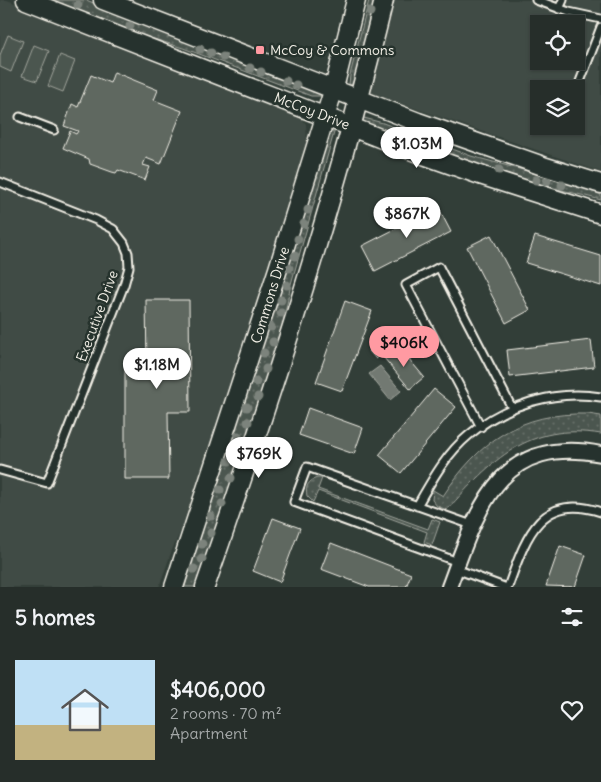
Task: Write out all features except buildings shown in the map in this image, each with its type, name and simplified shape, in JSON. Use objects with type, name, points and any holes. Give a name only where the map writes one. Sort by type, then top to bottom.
[{"type":"street","name":"McCoy Drive","points":[[26,0],[351,127],[483,176],[601,214]]},
{"type":"street","name":"McCoy Drive","points":[[103,0],[499,151],[601,184]]},
{"type":"street","name":"Commons Drive","points":[[174,587],[246,374],[334,88],[356,0]]},
{"type":"street","name":"Commons Drive","points":[[205,587],[272,385],[360,99],[384,0]]},
{"type":"street","points":[[449,587],[472,525],[490,491],[505,474],[525,461],[546,454],[566,450],[601,454]]},
{"type":"lane","points":[[536,0],[559,9],[601,19]]},
{"type":"lane","points":[[559,9],[563,0]]},
{"type":"lane","points":[[581,80],[601,27]]},
{"type":"lane","points":[[20,117],[54,130]]},
{"type":"lane","name":"Executive Drive","points":[[0,182],[96,220],[113,229],[124,243],[128,254],[129,267],[124,285],[47,483],[0,470]]},
{"type":"lane","points":[[481,426],[406,285],[439,268],[512,408]]},
{"type":"lane","points":[[417,506],[443,464],[469,434],[481,426],[512,408],[528,402],[560,396],[601,397]]},
{"type":"lane","points":[[472,525],[307,467],[294,502],[457,566],[504,587]]},
{"type":"lane","points":[[508,587],[522,546],[532,528],[549,513],[570,506],[601,512]]},
{"type":"shaded area","points":[[0,0],[7,0],[290,110],[300,116],[306,124],[307,142],[260,298],[191,509],[172,550],[159,587],[0,587]]},
{"type":"shaded area","points":[[44,0],[86,0],[317,90],[322,96],[311,96],[183,48],[109,25]]},
{"type":"shaded area","points":[[369,0],[378,0],[360,72],[351,85],[349,84],[350,75]]},
{"type":"shaded area","points":[[395,0],[601,0],[601,172],[370,93]]},
{"type":"shaded area","points":[[8,35],[23,41],[11,72],[0,67],[0,55]]},
{"type":"shaded area","points":[[34,45],[49,51],[37,81],[22,76]]},
{"type":"shaded area","points":[[60,55],[75,61],[63,92],[48,86]]},
{"type":"shaded area","points":[[364,118],[383,123],[471,156],[601,191],[601,200],[491,172],[366,124],[362,121]]},
{"type":"shaded area","points":[[335,129],[291,284],[281,333],[199,587],[185,587],[193,555],[325,138]]},
{"type":"shaded area","points":[[380,366],[401,391],[390,400],[369,374]]},
{"type":"shaded area","points":[[588,414],[601,416],[601,434],[575,432],[552,434],[532,440],[496,461],[447,510],[437,506],[432,500],[433,490],[443,496],[471,460],[487,445],[504,434],[542,418]]},
{"type":"shaded area","points":[[317,478],[322,478],[318,489],[428,529],[432,519],[440,522],[432,545],[424,542],[427,532],[318,491],[313,502],[307,496],[306,490],[309,483]]},
{"type":"place","name":"McCoy & Commons","points":[[260,50]]}]
